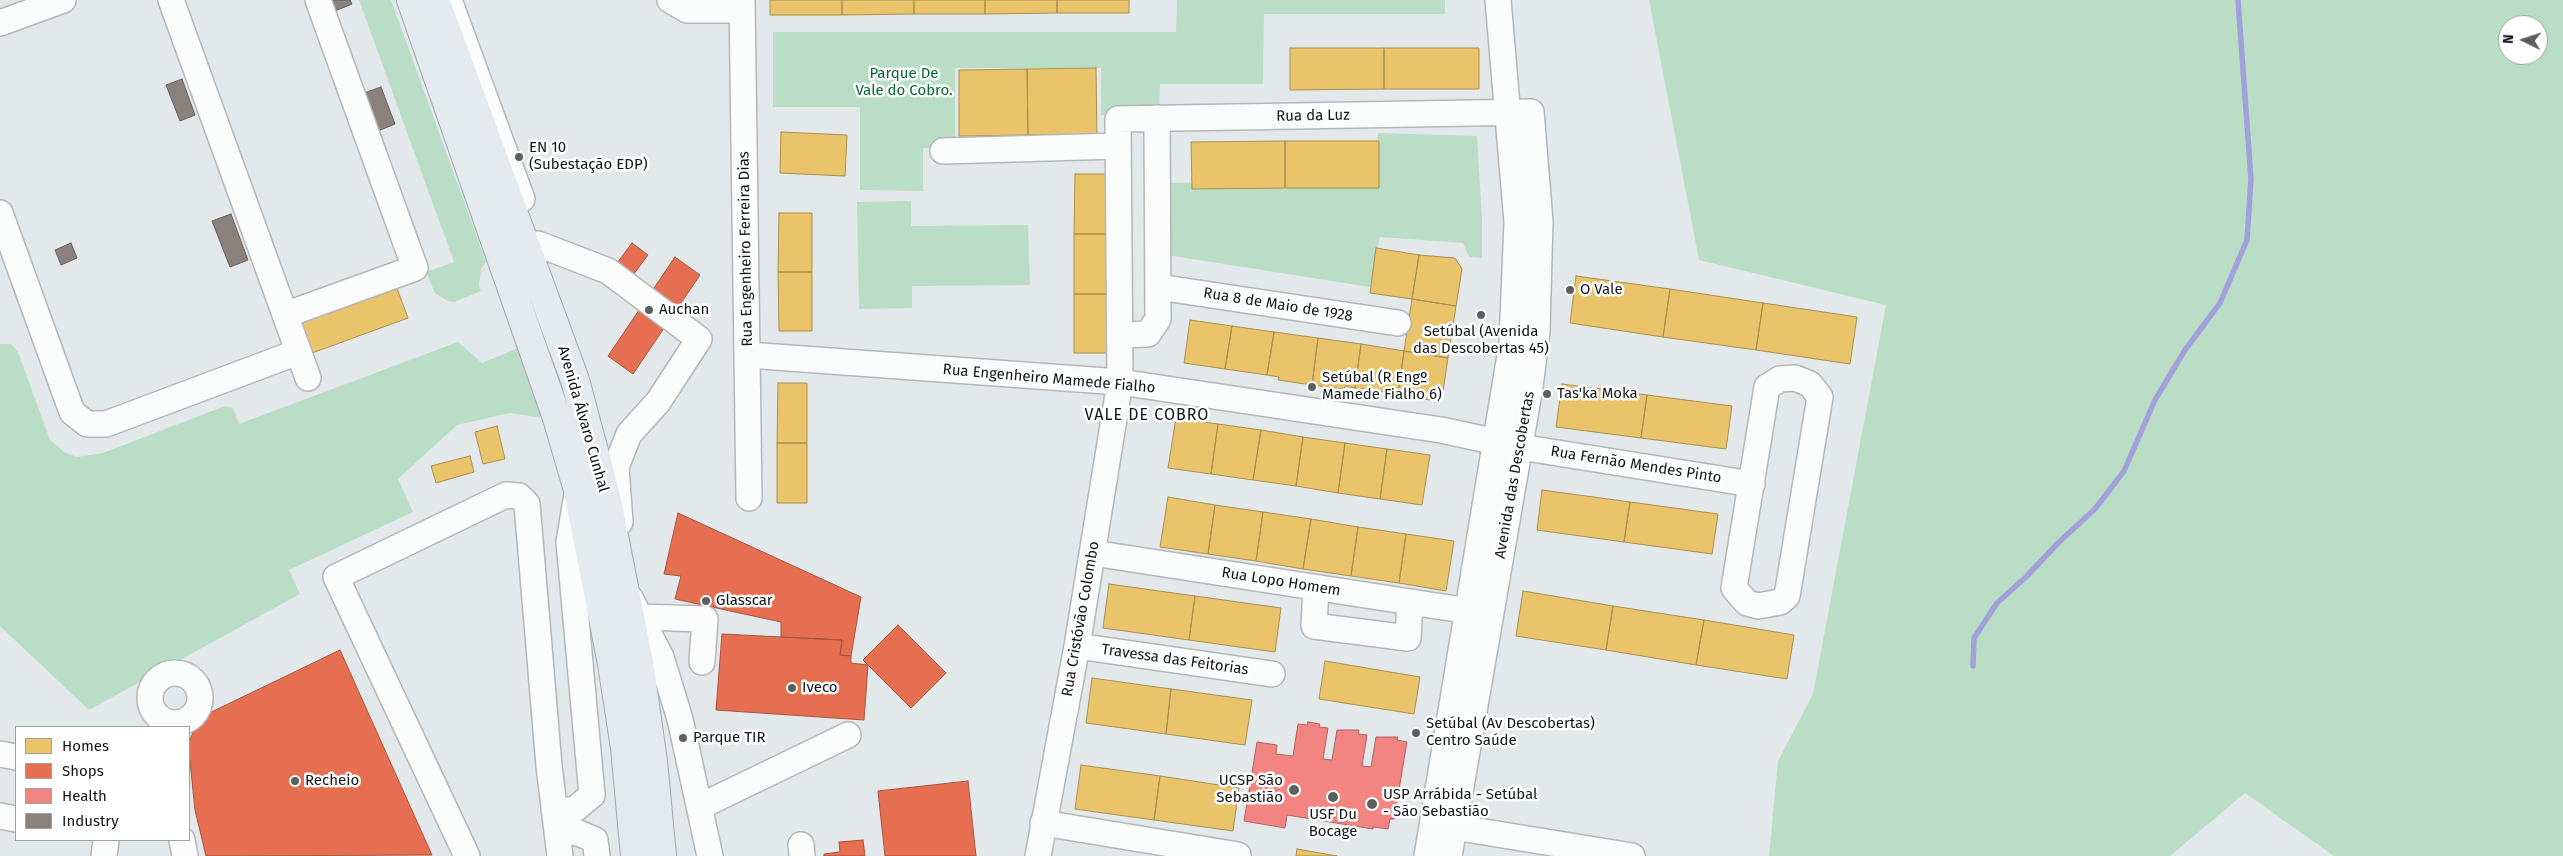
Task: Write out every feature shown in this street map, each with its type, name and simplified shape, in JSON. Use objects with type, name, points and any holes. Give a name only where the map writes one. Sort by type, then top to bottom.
[{"type":"main road","name":"Avenida Álvaro Cunhal","points":[[411,0],[558,418],[578,490],[612,664],[625,748],[635,856]]},
{"type":"main road","name":"Avenida Álvaro Cunhal","points":[[435,0],[575,380],[606,496],[626,590],[653,761],[662,856]]},
{"type":"street","points":[[0,23],[64,0]]},
{"type":"street","points":[[171,0],[308,378]]},
{"type":"street","points":[[285,315],[415,268],[318,0]]},
{"type":"street","points":[[449,0],[538,244],[541,259],[542,288],[516,298]]},
{"type":"street","points":[[670,0],[687,10],[742,5]]},
{"type":"street","name":"Avenida das Descobertas","points":[[1449,856],[1508,444],[1517,261],[1515,175],[1498,0]]},
{"type":"street","name":"Rua Engenheiro Ferreira Dias","points":[[742,5],[749,498]]},
{"type":"street","name":"Rua da Luz","points":[[1118,146],[1118,118],[1508,113]]},
{"type":"street","points":[[1120,335],[1148,334],[1158,319],[1157,118]]},
{"type":"street","points":[[943,151],[1118,146],[1120,382]]},
{"type":"street","points":[[0,213],[72,412],[87,424],[106,424],[298,352]]},
{"type":"street","points":[[538,244],[608,271],[699,340],[658,402],[629,434],[616,467],[626,590],[661,657],[680,719],[701,806],[710,856]]},
{"type":"street","name":"Rua 8 de Maio de 1928","points":[[1158,287],[1398,323]]},
{"type":"street","name":"Rua Engenheiro Mamede Fialho","points":[[748,355],[1120,382],[1441,430],[1508,444]]},
{"type":"street","points":[[1788,378],[1810,384],[1820,397],[1787,596],[1780,602],[1758,606],[1747,603],[1734,588],[1752,484],[1767,387],[1780,379],[1788,378]]},
{"type":"street","name":"Rua Cristóvão Colombo","points":[[1038,856],[1093,554],[1120,382]]},
{"type":"street","name":"Avenida das Descobertas","points":[[1427,856],[1469,611],[1508,444]]},
{"type":"street","name":"Rua Fernão Mendes Pinto","points":[[1508,444],[1752,484]]},
{"type":"street","points":[[557,833],[574,810],[592,795],[569,542],[578,490]]},
{"type":"street","points":[[467,856],[336,577],[506,495],[519,496],[527,504],[557,833]]},
{"type":"street","name":"Rua Lopo Homem","points":[[1093,554],[1469,611]]},
{"type":"street","points":[[1316,588],[1314,626],[1408,638],[1410,602]]},
{"type":"street","points":[[641,617],[705,619],[702,662]]},
{"type":"street","name":"Travessa das Feitorias","points":[[1077,646],[1272,674]]},
{"type":"street","points":[[701,806],[848,735]]},
{"type":"street","points":[[0,754],[15,757]]},
{"type":"street","points":[[0,816],[15,819]]},
{"type":"street","points":[[1043,823],[1238,855]]},
{"type":"street","points":[[1454,827],[1632,856]]},
{"type":"street","points":[[557,833],[576,832],[595,840],[597,856]]},
{"type":"street","points":[[104,856],[106,841]]},
{"type":"street","points":[[182,841],[185,856]]},
{"type":"green space","points":[[359,0],[391,0],[486,262],[481,269],[479,286],[481,291],[454,302],[448,301],[435,293],[426,272],[454,262]]},
{"type":"green space","name":"Parque De Vale do Cobro.","points":[[1177,0],[1445,0],[1445,14],[1264,14],[1263,84],[1160,84],[1159,115],[1101,115],[1101,68],[955,68],[955,148],[923,148],[923,191],[860,190],[860,107],[773,107],[773,32],[1176,32]]},
{"type":"green space","points":[[1649,0],[2563,0],[2563,856],[2334,856],[2245,793],[2170,856],[1769,856],[1778,761],[1813,694],[1886,305],[1699,260]]},
{"type":"green space","points":[[1378,133],[1477,136],[1482,218],[1482,258],[1469,257],[1463,243],[1380,237],[1370,287],[1167,255],[1168,183],[1375,178]]},
{"type":"green space","points":[[911,201],[911,226],[1028,225],[1030,285],[912,286],[912,308],[859,309],[857,202]]},
{"type":"green space","points":[[458,342],[482,363],[518,348],[543,418],[510,413],[457,425],[398,479],[413,512],[289,570],[300,594],[89,710],[0,626],[0,344],[11,344],[18,352],[50,440],[64,452],[77,457],[103,453],[225,406],[233,408],[239,424]]},
{"type":"building: Homes","points":[[770,0],[842,0],[842,15],[770,15]]},
{"type":"building: Homes","points":[[842,0],[914,0],[914,14],[842,15]]},
{"type":"building: Homes","points":[[914,0],[985,0],[985,14],[914,14]]},
{"type":"building: Homes","points":[[985,0],[1057,0],[1057,13],[985,14]]},
{"type":"building: Homes","points":[[1057,0],[1129,0],[1129,13],[1057,13]]},
{"type":"building: Homes","points":[[1290,48],[1384,48],[1384,89],[1290,90]]},
{"type":"building: Homes","points":[[1384,48],[1479,48],[1479,89],[1384,89]]},
{"type":"building: Homes","points":[[1096,68],[1097,135],[1028,135],[1027,69]]},
{"type":"building: Homes","points":[[1027,69],[1028,135],[959,136],[959,70]]},
{"type":"building: Homes","points":[[781,132],[847,135],[845,176],[780,173]]},
{"type":"building: Homes","points":[[1285,141],[1285,188],[1192,189],[1191,142]]},
{"type":"building: Homes","points":[[1285,141],[1379,141],[1379,188],[1285,188]]},
{"type":"building: Homes","points":[[1075,174],[1110,174],[1110,234],[1074,234]]},
{"type":"building: Homes","points":[[779,213],[812,213],[812,272],[778,272]]},
{"type":"building: Homes","points":[[1074,234],[1110,234],[1110,294],[1074,294]]},
{"type":"building: Homes","points":[[1376,248],[1419,255],[1412,299],[1370,293]]},
{"type":"building: Homes","points":[[1419,255],[1455,258],[1462,269],[1456,306],[1412,299]]},
{"type":"building: Homes","points":[[778,272],[812,272],[812,331],[779,331]]},
{"type":"building: Homes","points":[[1576,276],[1670,289],[1663,337],[1570,323]]},
{"type":"building: Homes","points":[[395,283],[408,318],[312,353],[299,318]]},
{"type":"building: Homes","points":[[1670,289],[1763,303],[1756,350],[1663,337]]},
{"type":"building: Homes","points":[[1074,294],[1110,294],[1110,353],[1074,353]]},
{"type":"building: Homes","points":[[1412,299],[1456,306],[1448,358],[1404,351]]},
{"type":"building: Homes","points":[[1763,303],[1857,317],[1850,364],[1756,350]]},
{"type":"building: Homes","points":[[1190,320],[1232,326],[1225,369],[1184,363]]},
{"type":"building: Homes","points":[[1232,326],[1274,332],[1267,375],[1225,369]]},
{"type":"building: Homes","points":[[1274,332],[1318,338],[1312,385],[1278,380],[1279,377],[1267,375]]},
{"type":"building: Homes","points":[[1318,338],[1361,344],[1355,388],[1345,386],[1344,389],[1312,385]]},
{"type":"building: Homes","points":[[1361,344],[1404,351],[1398,394],[1355,388]]},
{"type":"building: Homes","points":[[1404,351],[1448,358],[1443,391],[1430,400],[1398,394]]},
{"type":"building: Homes","points":[[778,383],[807,383],[807,443],[777,443]]},
{"type":"building: Homes","points":[[1562,384],[1647,395],[1641,438],[1556,427]]},
{"type":"building: Homes","points":[[1647,395],[1732,406],[1726,449],[1641,438]]},
{"type":"building: Homes","points":[[1176,418],[1218,424],[1211,474],[1168,468]]},
{"type":"building: Homes","points":[[1218,424],[1261,430],[1253,480],[1211,474]]},
{"type":"building: Homes","points":[[497,426],[505,459],[483,464],[475,432]]},
{"type":"building: Homes","points":[[1261,430],[1303,437],[1296,486],[1253,480]]},
{"type":"building: Homes","points":[[1303,437],[1345,443],[1338,493],[1296,486]]},
{"type":"building: Homes","points":[[777,443],[807,443],[807,503],[777,503]]},
{"type":"building: Homes","points":[[1345,443],[1387,449],[1380,499],[1338,493]]},
{"type":"building: Homes","points":[[1387,449],[1430,455],[1422,505],[1380,499]]},
{"type":"building: Homes","points":[[470,456],[474,472],[436,483],[431,466]]},
{"type":"building: Homes","points":[[1542,490],[1630,502],[1624,542],[1537,530]]},
{"type":"building: Homes","points":[[1168,497],[1215,505],[1208,554],[1160,547]]},
{"type":"building: Homes","points":[[1630,502],[1718,514],[1712,554],[1624,542]]},
{"type":"building: Homes","points":[[1215,505],[1263,512],[1256,561],[1208,554]]},
{"type":"building: Homes","points":[[1263,512],[1311,519],[1303,569],[1256,561]]},
{"type":"building: Homes","points":[[1311,519],[1358,527],[1351,576],[1303,569]]},
{"type":"building: Homes","points":[[1358,527],[1406,534],[1399,583],[1351,576]]},
{"type":"building: Homes","points":[[1406,534],[1454,541],[1446,591],[1399,583]]},
{"type":"building: Homes","points":[[1109,584],[1195,596],[1189,640],[1103,628]]},
{"type":"building: Homes","points":[[1523,591],[1613,606],[1606,650],[1516,636]]},
{"type":"building: Homes","points":[[1195,596],[1281,608],[1275,652],[1189,640]]},
{"type":"building: Homes","points":[[1613,606],[1704,620],[1696,665],[1606,650]]},
{"type":"building: Homes","points":[[1704,620],[1794,635],[1787,679],[1696,665]]},
{"type":"building: Homes","points":[[1325,661],[1420,677],[1414,714],[1319,699]]},
{"type":"building: Homes","points":[[1092,678],[1171,689],[1166,734],[1086,723]]},
{"type":"building: Homes","points":[[1171,689],[1252,700],[1245,745],[1166,734]]},
{"type":"building: Homes","points":[[1081,765],[1160,776],[1154,820],[1075,809]]},
{"type":"building: Homes","points":[[1160,776],[1239,788],[1233,831],[1154,820]]},
{"type":"building: Homes","points":[[1297,849],[1337,856],[1296,856]]},
{"type":"building: Shops","points":[[632,243],[648,255],[619,294],[603,282]]},
{"type":"building: Shops","points":[[675,257],[700,275],[633,374],[608,356]]},
{"type":"building: Shops","points":[[678,513],[861,597],[851,656],[840,655],[842,640],[781,637],[781,622],[675,599],[681,576],[664,574]]},
{"type":"building: Shops","points":[[898,625],[946,673],[911,708],[863,660]]},
{"type":"building: Shops","name":"Iveco","points":[[722,634],[842,640],[840,655],[851,656],[851,663],[868,665],[864,720],[716,710]]},
{"type":"building: Shops","name":"Recheio","points":[[340,650],[432,855],[206,856],[195,810],[190,762],[190,740],[199,718]]},
{"type":"building: Shops","points":[[968,781],[976,856],[885,856],[878,791]]},
{"type":"building: Shops","points":[[863,840],[865,856],[824,856],[824,854],[840,852],[839,842]]},
{"type":"building: Health","points":[[1308,722],[1320,724],[1319,727],[1328,728],[1323,759],[1332,760],[1337,730],[1359,730],[1358,734],[1367,735],[1362,766],[1371,767],[1376,737],[1398,737],[1397,740],[1407,742],[1394,819],[1390,819],[1388,829],[1373,827],[1373,829],[1287,815],[1285,828],[1244,821],[1257,742],[1277,745],[1276,754],[1293,756],[1298,724],[1307,725]]},
{"type":"building: Industry","points":[[331,0],[350,0],[352,4],[335,11]]},
{"type":"building: Industry","points":[[182,79],[195,115],[180,121],[166,85]]},
{"type":"building: Industry","points":[[381,87],[395,124],[378,131],[364,93]]},
{"type":"building: Industry","points":[[231,214],[248,260],[230,267],[212,221]]},
{"type":"building: Industry","points":[[71,243],[77,258],[61,265],[55,250]]},
{"type":"waterway","points":[[1973,666],[1974,638],[1997,603],[2095,509],[2124,471],[2155,400],[2185,350],[2220,303],[2247,240],[2251,179],[2238,0]]},
{"type":"place","name":"EN 10 (Subestação EDP)","points":[[519,157]]},
{"type":"place","name":"O Vale","points":[[1570,290]]},
{"type":"place","name":"Auchan","points":[[649,310]]},
{"type":"place","name":"Setúbal (Avenida das Descobertas 45)","points":[[1481,315]]},
{"type":"place","name":"Setúbal (R Engº Mamede Fialho 6)","points":[[1312,387]]},
{"type":"place","name":"Tas'ka Moka","points":[[1547,394]]},
{"type":"place","name":"Glasscar","points":[[706,601]]},
{"type":"place","name":"Iveco","points":[[792,688]]},
{"type":"place","name":"Setúbal (Av Descobertas) Centro Saúde","points":[[1416,733]]},
{"type":"place","name":"Parque TIR","points":[[683,738]]},
{"type":"place","name":"Recheio","points":[[295,781]]},
{"type":"place","name":"UCSP São Sebastião","points":[[1294,790]]},
{"type":"place","name":"USF Du Bocage","points":[[1333,797]]},
{"type":"place","name":"USP Arrábida - Setúbal - São Sebastião","points":[[1372,804]]},
{"type":"district","name":"VALE DE COBRO","points":[[1147,416]]}]
